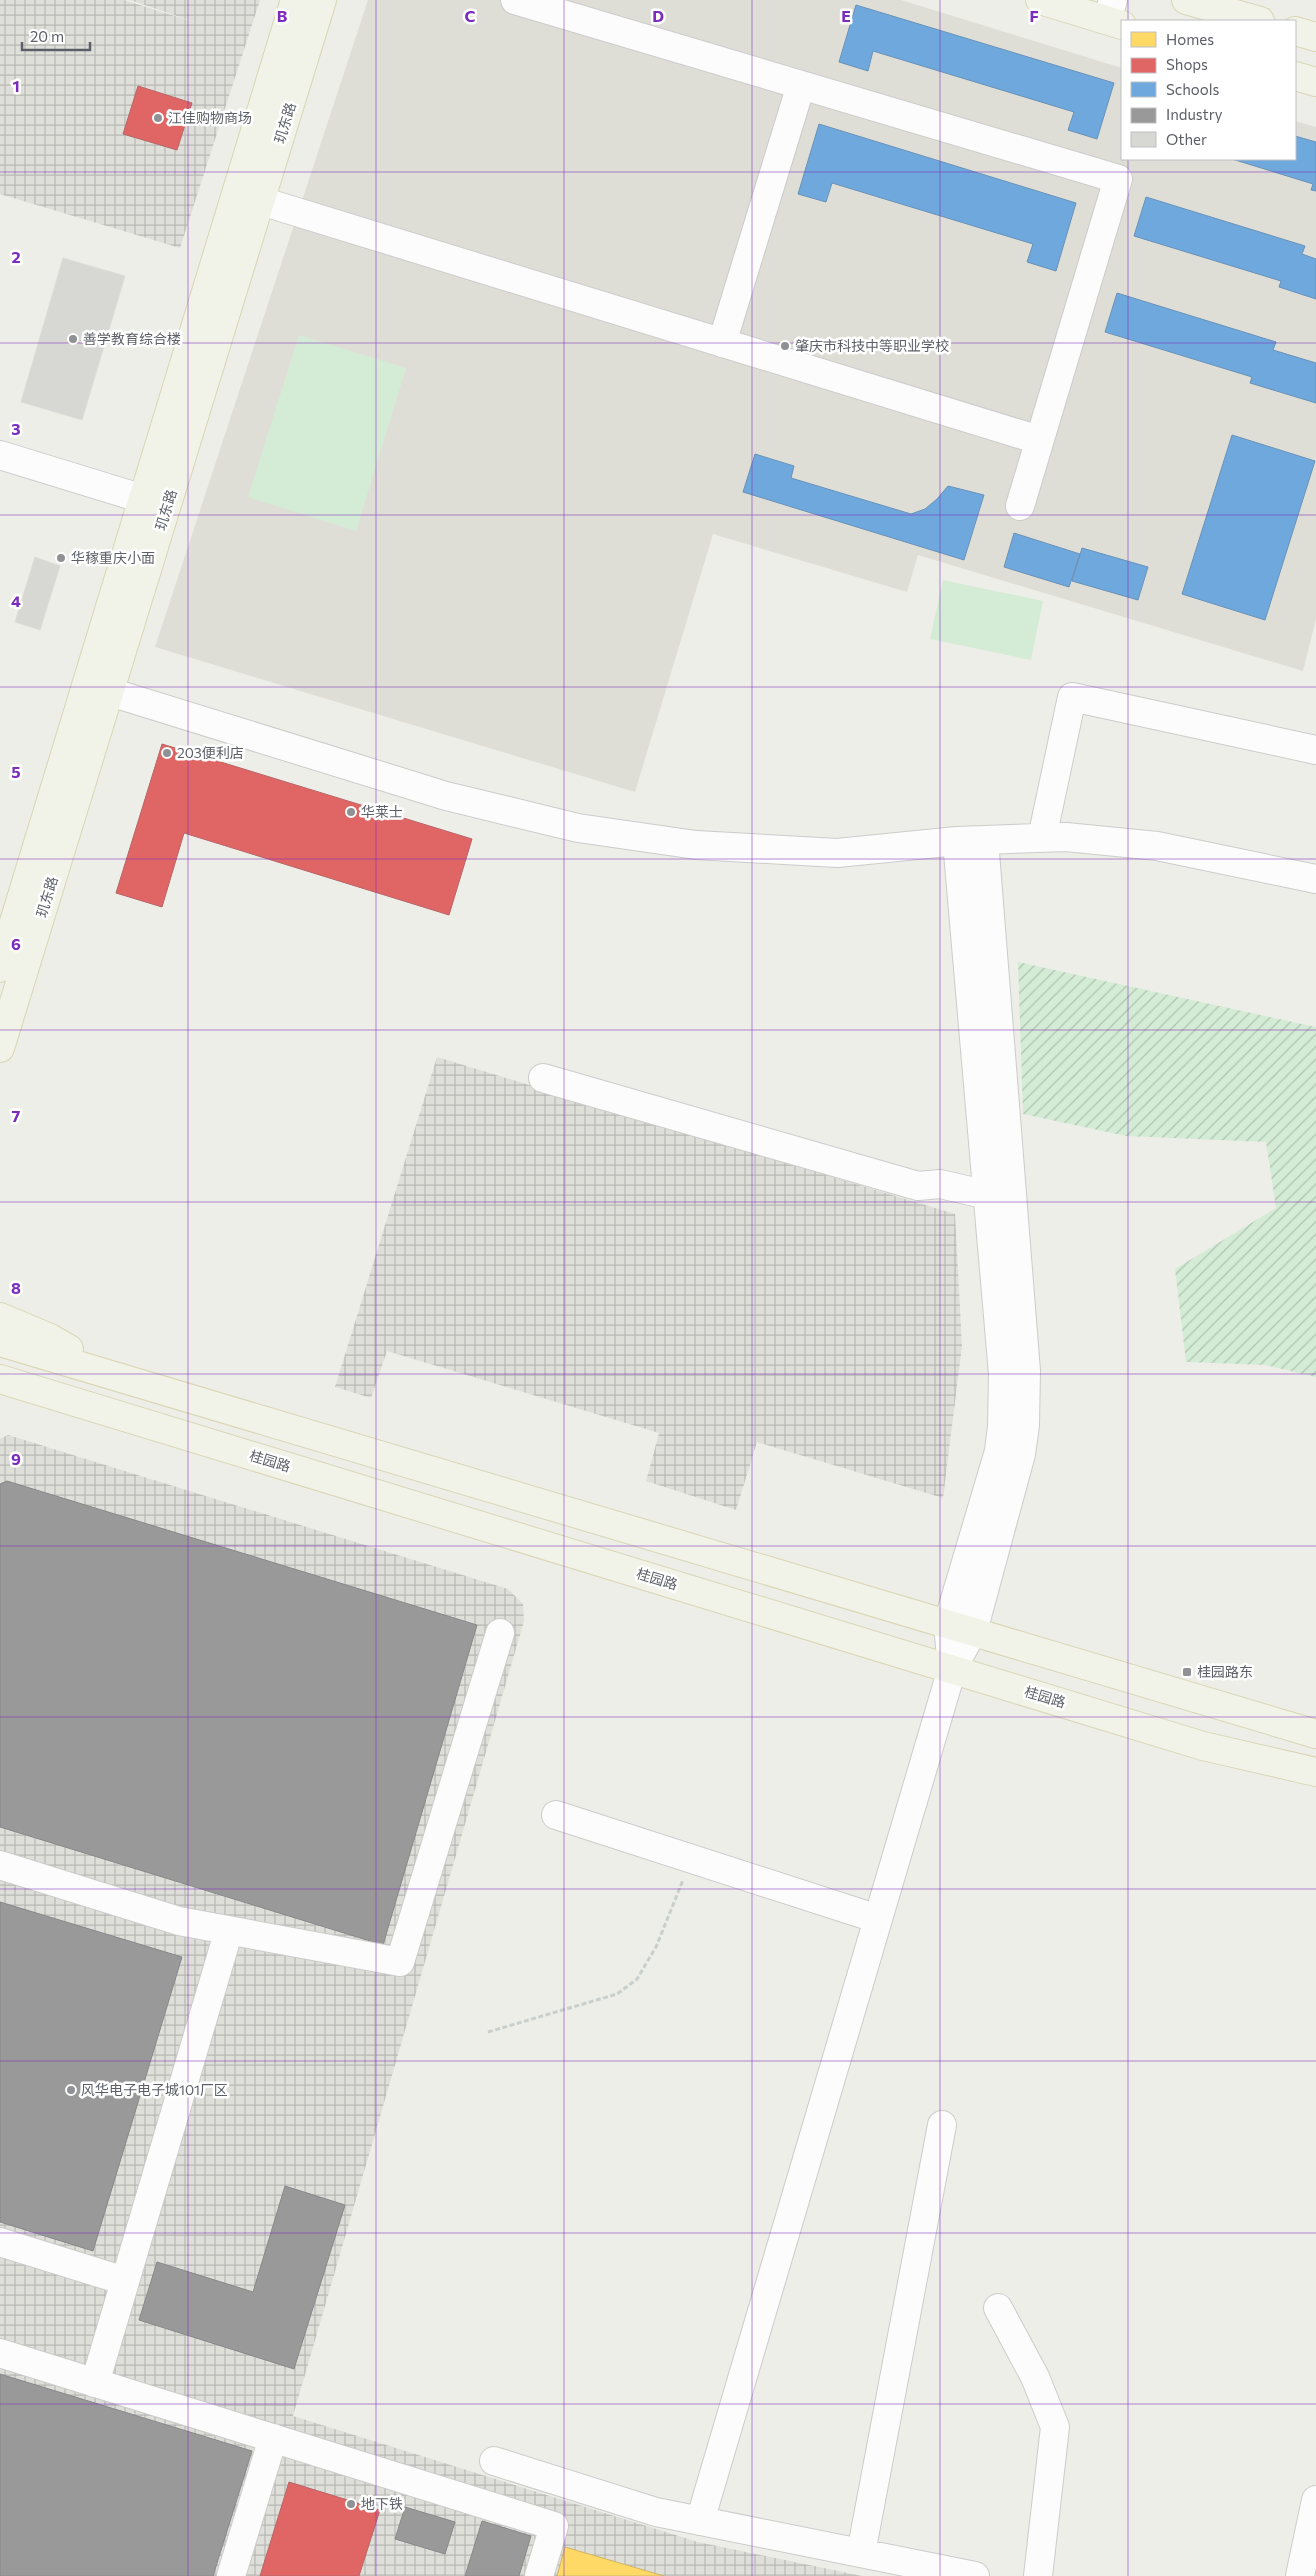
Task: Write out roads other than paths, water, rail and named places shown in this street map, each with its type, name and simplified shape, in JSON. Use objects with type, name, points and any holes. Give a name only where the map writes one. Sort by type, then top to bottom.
[{"type":"main road","name":"玑东路","points":[[0,1048],[98,688],[155,503],[295,0]]},
{"type":"main road","name":"玑东路","points":[[155,503],[261,201],[322,0]]},
{"type":"main road","points":[[1040,0],[1082,6],[1114,15]]},
{"type":"main road","points":[[1186,0],[1256,20]]},
{"type":"main road","points":[[1296,31],[1316,37]]},
{"type":"main road","points":[[1296,76],[1316,82]]},
{"type":"main road","name":"玑东路","points":[[0,968],[98,688]]},
{"type":"main road","points":[[0,1317],[50,1338],[118,1377]]},
{"type":"main road","points":[[0,1342],[1316,1734]]},
{"type":"main road","name":"桂园路","points":[[0,1380],[1203,1746],[1314,1772]]},
{"type":"main road","points":[[0,1399],[41,1392]]},
{"type":"street","points":[[515,0],[1118,179],[1020,506]]},
{"type":"street","points":[[722,343],[801,85]]},
{"type":"street","points":[[261,201],[1039,440]]},
{"type":"street","points":[[0,455],[155,503]]},
{"type":"street","points":[[98,688],[446,796],[578,828],[696,845],[837,853],[970,841],[1066,837],[1157,846],[1316,879]]},
{"type":"street","points":[[1042,838],[1072,697],[1316,750]]},
{"type":"street","points":[[700,2521],[952,1669],[999,1451],[1002,1426],[1003,1374],[988,1194],[970,841]]},
{"type":"street","points":[[961,1627],[1021,1454],[1027,1396],[970,841]]},
{"type":"street","points":[[543,1078],[918,1186],[940,1184],[988,1194]]},
{"type":"street","points":[[0,1864],[179,1921],[400,1962],[500,1634]]},
{"type":"street","points":[[1268,1720],[1316,1726]]},
{"type":"street","points":[[556,1815],[878,1919]]},
{"type":"street","points":[[95,2383],[229,1930]]},
{"type":"street","points":[[861,2553],[942,2125]]},
{"type":"street","points":[[0,2242],[125,2281]]},
{"type":"street","points":[[998,2308],[1035,2377],[1055,2426],[1038,2576]]},
{"type":"street","points":[[0,2353],[554,2526],[539,2576]]},
{"type":"street","points":[[230,2576],[273,2438]]},
{"type":"street","points":[[494,2461],[656,2512],[974,2576]]},
{"type":"street","points":[[1300,2576],[1316,2500]]},
{"type":"place","name":"江佳购物商场","points":[[158,118]]},
{"type":"place","name":"善学教育综合楼","points":[[73,339]]},
{"type":"place","name":"肇庆市科技中等职业学校","points":[[785,346]]},
{"type":"place","name":"华稼重庆小面","points":[[61,558]]},
{"type":"place","name":"203便利店","points":[[167,753]]},
{"type":"place","name":"华莱士","points":[[351,812]]},
{"type":"place","name":"桂园路东","points":[[1187,1672]]},
{"type":"place","name":"风华电子电子城101厂区","points":[[71,2090]]},
{"type":"place","name":"地下铁","points":[[351,2504]]}]
